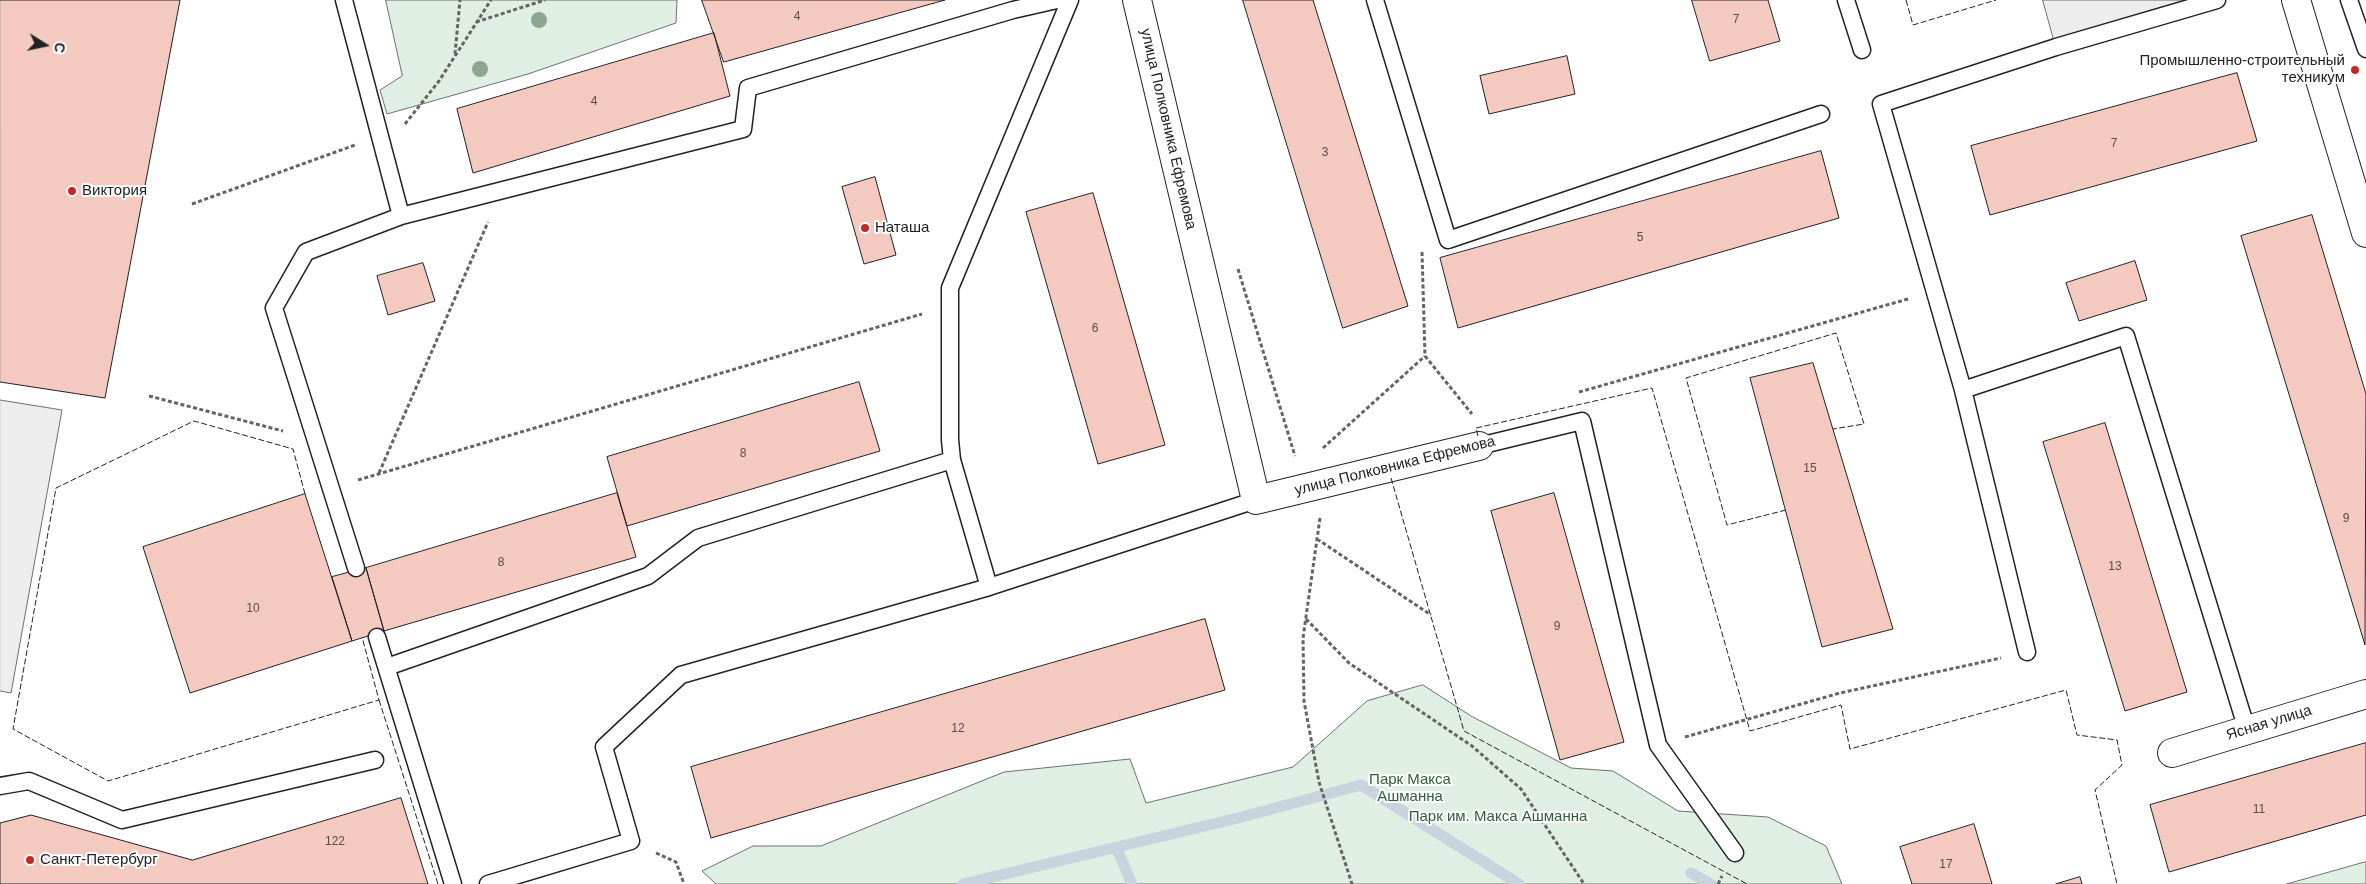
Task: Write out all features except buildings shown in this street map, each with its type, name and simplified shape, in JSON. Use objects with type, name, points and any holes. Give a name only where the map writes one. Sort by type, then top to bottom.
[{"type":"street","name":"улица Полковника Ефремова","points":[[1137,0],[1256,500],[1326,483],[1478,433]]},
{"type":"street","points":[[2296,0],[2366,233]]},
{"type":"street","name":"Ясная улица","points":[[2172,754],[2366,694]]},
{"type":"lane","points":[[344,0],[401,216]]},
{"type":"lane","points":[[356,568],[274,308],[306,252],[401,216],[743,129],[748,88],[1013,10],[1057,0]]},
{"type":"lane","points":[[989,587],[952,460],[950,440],[950,288],[1070,0]]},
{"type":"lane","points":[[1375,0],[1448,240],[1822,114]]},
{"type":"lane","points":[[1846,0],[1862,50]]},
{"type":"lane","points":[[2027,652],[1963,390],[1881,104],[2056,47],[2217,0]]},
{"type":"lane","points":[[2349,0],[2366,49]]},
{"type":"lane","points":[[1963,390],[2126,336],[2247,730]]},
{"type":"lane","name":"улица Полковника Ефремова","points":[[1478,433],[1582,421],[1658,745],[1734,853]]},
{"type":"lane","points":[[387,667],[648,576],[698,538],[952,460]]},
{"type":"lane","points":[[488,884],[631,841],[604,746],[681,675],[989,587],[1256,500]]},
{"type":"lane","points":[[378,637],[453,884]]},
{"type":"lane","points":[[0,786],[29,782],[122,820],[375,760]]},
{"type":"path","points":[[455,56],[460,0]]},
{"type":"path","points":[[384,153],[439,81],[491,0]]},
{"type":"path","points":[[476,22],[545,0]]},
{"type":"path","points":[[192,204],[379,136]]},
{"type":"path","points":[[379,474],[502,190]]},
{"type":"path","points":[[1440,212],[1422,249],[1425,356],[1478,433]]},
{"type":"path","points":[[1236,263],[1296,460]]},
{"type":"path","points":[[1573,393],[1935,292]]},
{"type":"path","points":[[331,488],[950,306]]},
{"type":"path","points":[[1321,449],[1425,356]]},
{"type":"path","points":[[149,396],[315,439]]},
{"type":"path","points":[[1326,483],[1303,638],[1304,700],[1319,782],[1352,884]]},
{"type":"path","points":[[1317,538],[1431,616]]},
{"type":"path","points":[[1306,619],[1349,663],[1472,746],[1521,789],[1584,884]]},
{"type":"path","points":[[1658,745],[1840,694],[2027,652]]},
{"type":"path","points":[[631,841],[676,862],[684,884]]},
{"type":"green space","points":[[386,0],[677,0],[676,23],[528,74],[387,114],[380,90],[402,76]]},
{"type":"green space","name":"Парк Макса Ашманна","points":[[1423,685],[1471,716],[1571,768],[1613,771],[1678,811],[1768,817],[1826,846],[1842,884],[716,884],[702,871],[753,846],[821,846],[1004,772],[1130,759],[1146,803],[1293,767],[1367,701]]},
{"type":"green space","points":[[2366,862],[2366,884],[2287,884]]},
{"type":"shaded area","points":[[2043,0],[2182,0],[2185,9],[2056,47]]},
{"type":"shaded area","points":[[0,400],[62,410],[11,693],[0,691]]},
{"type":"waterway","points":[[963,884],[1238,818],[1361,785],[1519,884]]},
{"type":"waterway","points":[[1116,847],[1132,884]]},
{"type":"waterway","points":[[1691,873],[1711,884]]},
{"type":"fence","points":[[1906,0],[1913,25],[1996,0]]},
{"type":"fence","points":[[1786,510],[1727,525],[1686,378],[1836,333],[1864,424],[1833,429]]},
{"type":"fence","points":[[1478,436],[1476,428],[1652,388],[1750,731],[1841,705],[1850,749],[2066,690],[2077,735],[2117,740],[2122,765],[2095,790],[2117,884]]},
{"type":"fence","points":[[305,494],[293,449],[194,421],[56,488],[13,729],[108,781],[379,700],[362,637]]},
{"type":"fence","points":[[1391,478],[1464,731],[1747,884]]},
{"type":"fence","points":[[379,700],[438,884]]},
{"type":"place","name":"Промышленно-строительный техникум","points":[[2355,70]]},
{"type":"place","name":"Виктория","points":[[72,191]]},
{"type":"place","name":"Наташа","points":[[865,228]]},
{"type":"place","name":"Санкт-Петербург","points":[[30,860]]},
{"type":"park label","name":"Парк им. Макса Ашманна","points":[[1498,817]]}]
